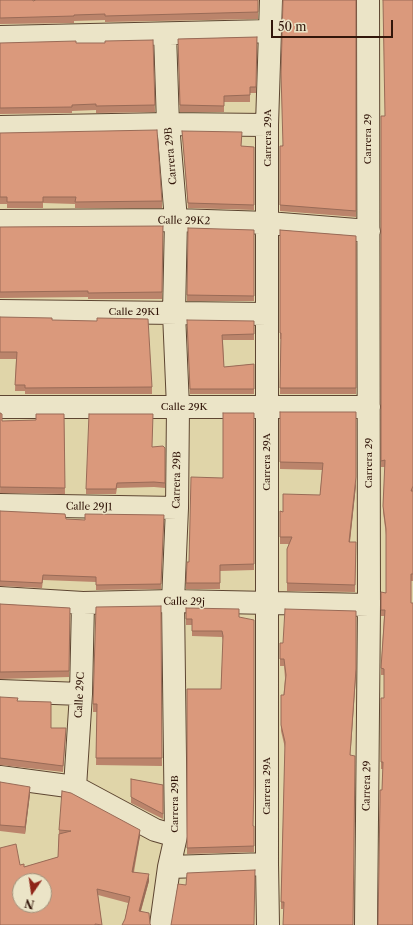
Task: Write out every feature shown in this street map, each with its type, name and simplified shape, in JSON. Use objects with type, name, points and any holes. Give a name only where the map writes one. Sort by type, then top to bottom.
[{"type":"street","name":"Carrera 29A","points":[[268,925],[267,125],[271,0]]},
{"type":"street","name":"Carrera 29","points":[[366,925],[369,604],[368,0]]},
{"type":"street","points":[[0,37],[270,31]]},
{"type":"street","name":"Carrera 29B","points":[[161,925],[169,867],[176,836],[173,601],[177,508],[178,407],[174,313],[176,220],[168,124],[165,34]]},
{"type":"street","points":[[0,127],[168,124],[267,125]]},
{"type":"street","name":"Calle 29K2","points":[[0,221],[176,220],[268,223],[368,231]]},
{"type":"street","name":"Calle 29K1","points":[[0,312],[267,314]]},
{"type":"street","name":"Calle 29K","points":[[0,407],[369,407]]},
{"type":"street","name":"Calle 29J1","points":[[0,505],[177,508]]},
{"type":"street","name":"Calle 29j","points":[[0,598],[84,603],[173,601],[369,604]]},
{"type":"street","name":"Calle 29C","points":[[75,786],[81,694],[84,603]]},
{"type":"street","points":[[0,691],[81,694]]},
{"type":"street","points":[[0,777],[75,786],[155,830],[176,836]]},
{"type":"street","points":[[169,867],[267,864]]},
{"type":"building","points":[[0,0],[258,0],[258,12],[105,16],[105,14],[0,18]]},
{"type":"building","points":[[283,0],[356,0],[356,211],[280,205],[280,146],[283,146],[281,73]]},
{"type":"building","points":[[383,0],[413,0],[413,486],[411,491],[413,491],[413,574],[411,574],[411,603],[413,603],[413,925],[378,925],[380,790],[382,790],[383,762],[381,762],[381,698],[384,698],[384,669],[381,668],[385,610],[381,610],[381,592],[386,593],[386,529],[383,506],[385,460],[381,461],[381,116],[385,116]]},
{"type":"building","points":[[257,37],[256,87],[250,87],[250,95],[224,96],[224,106],[180,105],[178,39]]},
{"type":"building","points":[[153,40],[155,105],[96,106],[96,104],[72,105],[72,107],[0,108],[0,43],[76,41],[76,43],[105,43],[105,41]]},
{"type":"building","points":[[157,130],[162,201],[75,202],[76,197],[43,197],[43,202],[7,202],[7,197],[0,197],[0,133]]},
{"type":"building","points":[[182,131],[242,132],[241,146],[254,147],[254,205],[188,203]]},
{"type":"building","points":[[163,226],[162,292],[0,292],[0,227]]},
{"type":"building","points":[[188,228],[254,230],[254,296],[187,295]]},
{"type":"building","points":[[280,230],[356,236],[356,388],[280,388]]},
{"type":"building","points":[[0,317],[97,321],[97,318],[148,319],[152,387],[25,388],[25,385],[15,385],[17,352],[0,352]]},
{"type":"building","points":[[187,320],[254,321],[254,334],[222,335],[224,367],[254,364],[254,389],[190,389]]},
{"type":"building","points":[[280,412],[356,412],[356,477],[349,542],[356,542],[355,585],[287,583],[287,549],[292,537],[280,537],[280,511],[283,512],[283,494],[320,495],[323,463],[280,462]]},
{"type":"building","points":[[0,413],[2,414],[2,421],[36,420],[36,414],[64,414],[65,488],[0,487]]},
{"type":"building","points":[[223,413],[254,413],[254,564],[220,565],[220,583],[186,583],[187,562],[189,562],[191,477],[223,478]]},
{"type":"building","points":[[89,414],[153,414],[152,447],[163,446],[165,448],[165,483],[117,483],[116,489],[86,489]]},
{"type":"building","points":[[0,511],[65,514],[66,519],[85,520],[85,514],[164,515],[161,584],[96,585],[96,577],[43,575],[42,583],[0,581]]},
{"type":"building","points":[[0,604],[70,608],[69,671],[0,672]]},
{"type":"building","points":[[161,606],[162,758],[96,758],[97,704],[93,704],[96,607]]},
{"type":"building","points":[[186,608],[239,609],[239,617],[254,620],[254,846],[187,848],[187,689],[221,689],[223,636],[222,631],[192,631],[192,619],[186,619]]},
{"type":"building","points":[[285,609],[356,611],[356,669],[350,755],[355,756],[353,925],[283,925],[284,902],[281,902],[285,742],[281,725],[281,695],[284,695],[286,675],[284,659],[280,659],[280,643],[283,643]]},
{"type":"building","points":[[0,697],[18,698],[17,701],[51,702],[51,728],[66,728],[63,766],[0,758]]},
{"type":"building","points":[[131,779],[163,785],[163,814],[131,797]]},
{"type":"building","points":[[0,782],[30,787],[25,827],[0,825]]},
{"type":"building","points":[[62,791],[71,793],[140,830],[132,872],[149,874],[139,911],[149,913],[151,925],[122,925],[125,919],[130,897],[97,889],[102,925],[0,925],[0,848],[16,844],[20,865],[24,864],[24,867],[58,857],[59,834],[71,831],[59,830]]},
{"type":"building","points":[[255,870],[254,925],[171,925],[178,884],[186,885],[187,873]]}]
